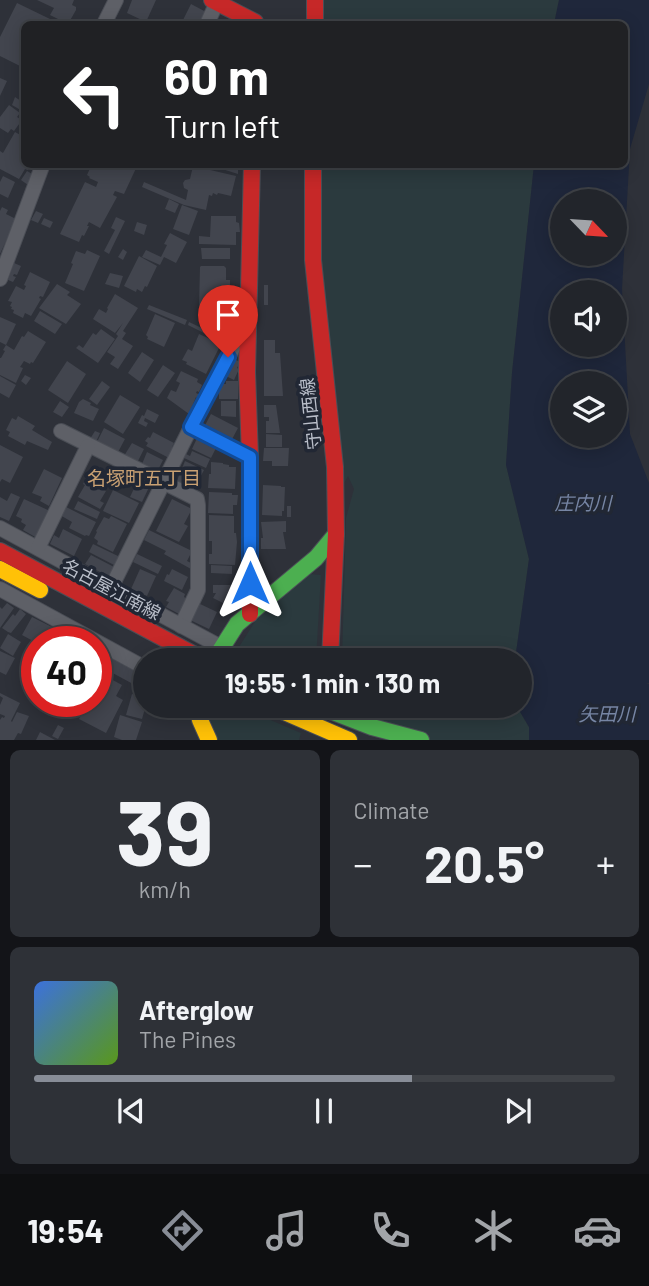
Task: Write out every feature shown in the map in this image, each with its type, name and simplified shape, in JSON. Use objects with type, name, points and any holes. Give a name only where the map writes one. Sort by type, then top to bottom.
[{"type":"main road","points":[[315,0],[315,21]]},
{"type":"main road","points":[[216,1],[253,21]]},
{"type":"main road","points":[[250,614],[247,372],[252,168]]},
{"type":"main road","name":"守山西線","points":[[313,168],[313,260],[335,467],[336,534],[331,648]]},
{"type":"main road","points":[[221,648],[237,624],[316,558],[336,534]]},
{"type":"main road","name":"名古屋江南線","points":[[0,551],[129,628],[156,648]]},
{"type":"main road","name":"名古屋江南線","points":[[0,569],[179,648]]},
{"type":"main road","points":[[200,718],[205,737]]},
{"type":"main road","points":[[295,718],[335,737]]},
{"type":"main road","points":[[330,718],[335,737]]},
{"type":"main road","points":[[350,718],[421,740]]},
{"type":"street","points":[[106,21],[116,0]]},
{"type":"street","points":[[208,21],[216,1]]},
{"type":"street","points":[[0,279],[42,168]]},
{"type":"street","points":[[111,588],[248,320]]},
{"type":"street","points":[[191,427],[250,457]]},
{"type":"street","points":[[61,431],[197,499],[198,590],[181,625]]},
{"type":"street","points":[[38,548],[89,446]]},
{"type":"street","points":[[0,528],[181,625],[211,648]]},
{"type":"street","points":[[0,589],[133,661]]},
{"type":"shaded area","points":[[316,0],[559,0],[555,21],[315,21]]},
{"type":"shaded area","points":[[313,168],[534,168],[512,373],[506,465],[529,559],[517,648],[342,648],[346,518],[354,489],[348,476],[335,500]]},
{"type":"shaded area","points":[[309,574],[321,575],[317,648],[238,648],[256,620]]},
{"type":"shaded area","points":[[209,718],[266,718],[301,733],[299,740],[218,740]]},
{"type":"shaded area","points":[[360,718],[524,718],[529,727],[529,740],[390,740]]},
{"type":"water","name":"庄内川","points":[[559,0],[649,0],[649,84],[630,149],[627,202],[627,189],[550,189],[550,266],[623,266],[623,280],[550,280],[550,357],[626,357],[627,371],[550,371],[550,448],[627,448],[627,380],[630,434],[649,483],[649,683],[646,684],[649,684],[649,740],[529,740],[529,727],[524,718],[532,718],[532,648],[517,648],[529,559],[506,465],[512,373],[534,168],[628,168],[628,21],[555,21]]},
{"type":"building","points":[[37,0],[74,0],[72,5],[76,10],[70,21],[62,21],[50,15],[54,8]]},
{"type":"building","points":[[132,0],[156,0],[146,21],[127,13]]},
{"type":"building","points":[[17,3],[50,19],[21,21],[21,66],[0,56],[0,37]]},
{"type":"building","points":[[191,4],[208,13],[204,21],[182,21]]},
{"type":"building","points":[[0,78],[7,81],[0,96]]},
{"type":"building","points":[[15,97],[21,101],[21,110],[12,105]]},
{"type":"building","points":[[9,105],[20,113],[17,117],[21,121],[14,131],[11,129],[8,133],[0,128],[0,117]]},
{"type":"building","points":[[15,132],[21,135],[21,168],[29,168],[25,169],[19,179],[0,169],[0,151],[3,153]]},
{"type":"building","points":[[90,168],[136,168],[124,194],[115,191],[113,195],[117,197],[100,228],[89,222],[79,242],[60,234],[85,182],[96,187],[98,182],[87,175]]},
{"type":"building","points":[[193,168],[236,176],[231,196],[218,193],[209,195],[206,210],[184,205],[142,187],[144,182],[186,200],[188,190],[183,183],[190,179]]},
{"type":"building","points":[[219,168],[238,168],[238,174]]},
{"type":"building","points":[[27,171],[34,175],[28,185],[21,180]]},
{"type":"building","points":[[3,176],[15,182],[8,198],[0,194]]},
{"type":"building","points":[[169,199],[179,204],[175,213],[165,209]]},
{"type":"building","points":[[182,205],[198,211],[189,235],[173,229]]},
{"type":"building","points":[[2,207],[8,210],[6,214],[16,219],[0,254],[0,211]]},
{"type":"building","points":[[36,211],[43,214],[38,223],[31,220]]},
{"type":"building","points":[[211,216],[236,216],[240,232],[236,232],[236,245],[199,244],[199,236],[210,237]]},
{"type":"building","points":[[116,217],[125,221],[109,254],[104,251],[115,230],[111,228]]},
{"type":"building","points":[[44,218],[53,222],[50,228],[41,224]]},
{"type":"building","points":[[137,222],[147,225],[144,235],[134,231]]},
{"type":"building","points":[[170,233],[187,242],[176,263],[164,257],[160,265],[142,257],[146,250],[161,257]]},
{"type":"building","points":[[201,248],[230,248],[230,259],[202,259]]},
{"type":"building","points":[[123,249],[127,252],[123,260],[118,257]]},
{"type":"building","points":[[87,250],[100,256],[84,291],[65,283],[76,251],[85,254]]},
{"type":"building","points":[[139,256],[157,266],[147,287],[145,286],[142,292],[137,289],[136,292],[124,286]]},
{"type":"building","points":[[14,263],[21,266],[17,275],[13,276],[16,277],[13,282],[8,280]]},
{"type":"building","points":[[201,266],[226,268],[226,280],[230,280],[230,299],[225,299],[225,306],[220,306],[219,310],[202,312],[202,307],[199,307]]},
{"type":"building","points":[[30,272],[50,282],[31,316],[25,313],[23,318],[13,313],[14,310],[10,306],[12,302],[8,301],[16,286],[24,290]]},
{"type":"building","points":[[110,273],[123,276],[119,288],[105,284]]},
{"type":"building","points":[[57,284],[70,292],[67,295],[81,304],[66,324],[39,308]]},
{"type":"building","points":[[264,285],[268,285],[268,305],[264,305]]},
{"type":"building","points":[[115,294],[138,308],[123,331],[126,333],[122,339],[133,346],[118,369],[110,364],[115,357],[107,352],[123,323],[115,333],[93,319],[99,309],[106,313]]},
{"type":"building","points":[[149,305],[187,320],[185,325],[147,309]]},
{"type":"building","points":[[219,309],[238,309],[238,319],[227,338],[221,335]]},
{"type":"building","points":[[40,311],[62,324],[55,334],[34,321]]},
{"type":"building","points":[[155,314],[175,323],[164,347],[147,339],[146,335]]},
{"type":"building","points":[[0,317],[16,324],[6,345],[0,342]]},
{"type":"building","points":[[189,322],[225,339],[224,343],[188,325]]},
{"type":"building","points":[[101,329],[115,339],[98,363],[76,348],[79,345],[83,348],[93,333],[96,335]]},
{"type":"building","points":[[28,331],[46,342],[33,363],[24,361],[16,383],[0,375],[0,358],[6,345],[14,350]]},
{"type":"building","points":[[199,334],[221,344],[206,374],[182,360],[188,349],[192,351]]},
{"type":"building","points":[[264,340],[275,340],[275,353],[280,353],[283,396],[264,396]]},
{"type":"building","points":[[142,352],[154,360],[140,382],[128,373]]},
{"type":"building","points":[[232,358],[240,362],[234,380],[224,375]]},
{"type":"building","points":[[67,361],[86,374],[68,403],[48,390]]},
{"type":"building","points":[[163,365],[175,373],[158,397],[147,390]]},
{"type":"building","points":[[181,371],[198,379],[197,382],[202,385],[196,393],[200,395],[198,399],[196,397],[189,414],[167,398],[171,390],[176,392],[180,383],[176,381]]},
{"type":"building","points":[[25,375],[31,378],[26,385],[21,381]]},
{"type":"building","points":[[0,376],[16,385],[9,398],[0,393]]},
{"type":"building","points":[[102,381],[110,387],[97,405],[89,399]]},
{"type":"building","points":[[226,381],[238,381],[238,399],[219,399],[219,384],[226,384]]},
{"type":"building","points":[[120,395],[140,407],[123,434],[104,422]]},
{"type":"building","points":[[83,399],[99,409],[93,421],[74,413]]},
{"type":"building","points":[[60,401],[69,407],[62,417],[53,412]]},
{"type":"building","points":[[221,401],[236,401],[236,417],[221,416]]},
{"type":"building","points":[[264,405],[276,405],[280,433],[266,433],[266,421],[269,421],[269,417],[264,417]]},
{"type":"building","points":[[147,409],[159,415],[155,423],[145,418],[144,421],[148,423],[146,427],[138,423]]},
{"type":"building","points":[[211,414],[238,428],[230,443],[203,429]]},
{"type":"building","points":[[18,416],[35,426],[32,430],[52,442],[48,450],[27,441],[25,445],[8,436],[10,432],[6,430],[12,418],[16,420]]},
{"type":"building","points":[[104,428],[125,439],[117,454],[96,444]]},
{"type":"building","points":[[95,431],[100,433],[96,442],[90,439]]},
{"type":"building","points":[[153,432],[174,443],[169,458],[146,446],[148,443],[145,441]]},
{"type":"building","points":[[266,434],[282,435],[282,447],[266,447]]},
{"type":"building","points":[[198,436],[217,446],[211,458],[192,449]]},
{"type":"building","points":[[132,443],[144,449],[137,463],[124,456]]},
{"type":"building","points":[[0,445],[23,457],[10,483],[2,479],[0,482]]},
{"type":"building","points":[[264,448],[289,448],[288,466],[272,466],[272,461],[263,461]]},
{"type":"building","points":[[192,451],[210,459],[206,468],[184,458],[186,454],[190,456]]},
{"type":"building","points":[[147,452],[163,460],[157,472],[142,464]]},
{"type":"building","points":[[185,461],[204,470],[193,491],[176,483]]},
{"type":"building","points":[[211,462],[236,467],[235,489],[208,488]]},
{"type":"building","points":[[44,469],[62,478],[49,506],[40,501],[42,497],[32,493]]},
{"type":"building","points":[[88,475],[107,485],[100,501],[104,503],[100,509],[78,497]]},
{"type":"building","points":[[139,478],[151,483],[142,502],[130,497]]},
{"type":"building","points":[[263,485],[285,487],[282,516],[262,515]]},
{"type":"building","points":[[113,490],[139,503],[129,523],[103,511]]},
{"type":"building","points":[[209,492],[238,495],[237,505],[233,505],[233,514],[208,513]]},
{"type":"building","points":[[11,493],[20,497],[9,521],[0,517],[0,497],[7,501]]},
{"type":"building","points":[[24,499],[50,511],[37,538],[23,530],[26,525],[16,516]]},
{"type":"building","points":[[172,499],[192,509],[184,524],[188,526],[179,542],[156,531]]},
{"type":"building","points":[[78,501],[100,512],[97,519],[74,509]]},
{"type":"building","points":[[64,506],[96,522],[89,536],[69,528],[72,522],[60,515]]},
{"type":"building","points":[[287,506],[291,506],[291,517],[287,517]]},
{"type":"building","points":[[209,515],[234,516],[237,542],[235,565],[209,564],[212,541],[209,541]]},
{"type":"building","points":[[111,516],[127,524],[113,552],[97,544],[98,541],[94,538],[104,517],[109,519]]},
{"type":"building","points":[[286,521],[286,532],[283,532],[286,549],[261,549],[261,522]]},
{"type":"building","points":[[63,529],[82,539],[74,556],[50,544],[54,535],[59,538]]},
{"type":"building","points":[[149,530],[192,551],[187,561],[193,564],[191,569],[164,554],[166,551],[144,540]]},
{"type":"building","points":[[93,544],[120,557],[116,566],[89,552]]},
{"type":"building","points":[[137,554],[162,566],[158,574],[133,562]]},
{"type":"building","points":[[91,555],[114,567],[109,577],[85,564]]},
{"type":"building","points":[[211,565],[232,566],[232,574],[211,573]]},
{"type":"building","points":[[140,569],[156,576],[147,596],[131,589]]},
{"type":"building","points":[[172,569],[188,577],[182,590],[164,581]]},
{"type":"building","points":[[213,585],[236,585],[236,593],[233,593],[229,606],[213,598],[216,593],[213,593]]},
{"type":"building","points":[[174,588],[185,594],[187,599],[179,614],[166,607],[169,602],[166,601]]},
{"type":"building","points":[[7,603],[14,608],[0,628],[0,607],[2,609]]},
{"type":"building","points":[[198,603],[217,612],[209,629],[190,620]]},
{"type":"building","points":[[20,609],[26,614],[11,633],[2,628],[13,614],[15,616]]},
{"type":"building","points":[[32,617],[50,626],[27,626]]},
{"type":"building","points":[[8,634],[21,642],[13,656],[0,648]]},
{"type":"building","points":[[0,651],[15,658],[6,675],[0,672]]},
{"type":"building","points":[[112,657],[133,668],[133,684],[112,673]]},
{"type":"building","points":[[112,680],[122,685],[116,696],[123,700],[106,733],[79,719],[112,717]]},
{"type":"building","points":[[0,693],[20,703],[12,722],[17,712],[21,713],[21,717],[29,717],[21,734],[18,733],[14,740],[0,740],[0,720],[5,716],[0,714],[3,698]]},
{"type":"building","points":[[132,694],[133,694],[133,717],[126,715]]},
{"type":"building","points":[[120,715],[142,722],[136,740],[114,737]]},
{"type":"building","points":[[58,725],[64,728],[58,739],[52,736]]},
{"type":"building","points":[[40,732],[55,740],[36,740]]},
{"type":"traffic: fast","points":[[222,648],[237,624],[316,558],[336,534]]},
{"type":"traffic: fast","points":[[349,718],[421,740]]},
{"type":"traffic: slow","points":[[0,569],[40,590]]},
{"type":"traffic: slow","points":[[200,718],[209,740]]},
{"type":"traffic: slow","points":[[298,718],[349,740]]},
{"type":"traffic: jam","points":[[212,0],[253,21]]},
{"type":"traffic: jam","points":[[315,0],[315,21]]},
{"type":"traffic: jam","points":[[250,614],[247,372],[252,168]]},
{"type":"traffic: jam","points":[[313,168],[313,260],[335,467],[336,534],[331,648]]},
{"type":"traffic: jam","points":[[0,551],[182,648]]},
{"type":"district","name":"名塚町五丁目","points":[[144,477]]},
{"type":"route","points":[[228,357],[191,427],[250,457],[250,583]]},
{"type":"water label","name":"矢田川","points":[[607,713]]}]
